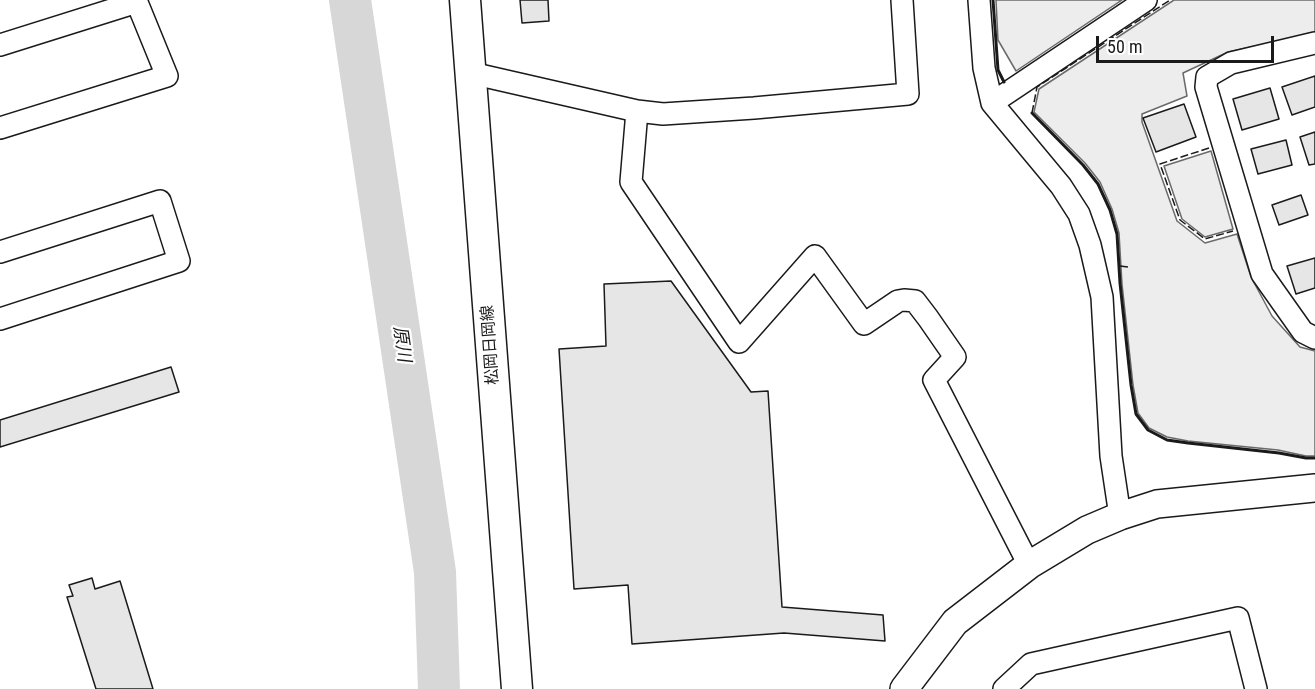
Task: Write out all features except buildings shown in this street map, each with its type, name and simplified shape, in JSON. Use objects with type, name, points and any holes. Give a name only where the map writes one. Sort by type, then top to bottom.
[{"type":"main road","name":"松岡日岡線","points":[[465,0],[517,689]]},
{"type":"street","points":[[471,73],[637,111],[663,114],[908,94],[902,0]]},
{"type":"street","points":[[979,0],[984,68],[992,104],[1061,186],[1079,214],[1090,245],[1102,297],[1111,456],[1120,516]]},
{"type":"street","points":[[992,104],[1146,0]]},
{"type":"street","points":[[0,45],[136,1],[167,76],[0,128]]},
{"type":"street","points":[[1315,44],[1231,63],[1207,76],[1206,87],[1262,274],[1303,332],[1315,338]]},
{"type":"street","points":[[637,111],[631,182],[739,342],[815,256],[864,324],[901,300],[912,300],[919,305],[955,357],[934,380],[1029,565]]},
{"type":"street","points":[[0,252],[160,201],[179,261],[0,319]]},
{"type":"street","points":[[904,689],[955,622],[1029,565],[1087,530],[1157,504],[1315,488]]},
{"type":"street","points":[[1004,689],[1031,664],[1238,618],[1256,689]]},
{"type":"shaded area","points":[[996,0],[1122,0],[1016,71],[998,40]]},
{"type":"shaded area","points":[[1174,0],[1315,0],[1315,33],[1228,52],[1183,73],[1187,96],[1142,114],[1142,122],[1177,221],[1205,243],[1237,234],[1251,277],[1272,316],[1300,347],[1315,351],[1315,456],[1188,441],[1167,437],[1149,428],[1138,413],[1133,385],[1119,233],[1112,209],[1100,182],[1085,163],[1034,112],[1039,89]]},
{"type":"shaded area","points":[[1211,151],[1233,229],[1205,237],[1182,219],[1164,166]]},
{"type":"waterway","name":"原川","points":[[350,0],[435,572],[439,689]]},
{"type":"fence","points":[[1032,113],[1037,87],[1170,0]]},
{"type":"fence","points":[[1209,148],[1160,164],[1180,220],[1205,239],[1233,231]]},
{"type":"fence","points":[[1120,266],[1128,267]]},
{"type":"wall","points":[[993,0],[998,70],[1004,82]]},
{"type":"wall","points":[[1032,113],[1083,165],[1098,184],[1110,210],[1117,234],[1120,283],[1136,414],[1148,430],[1167,440],[1315,458]]}]
